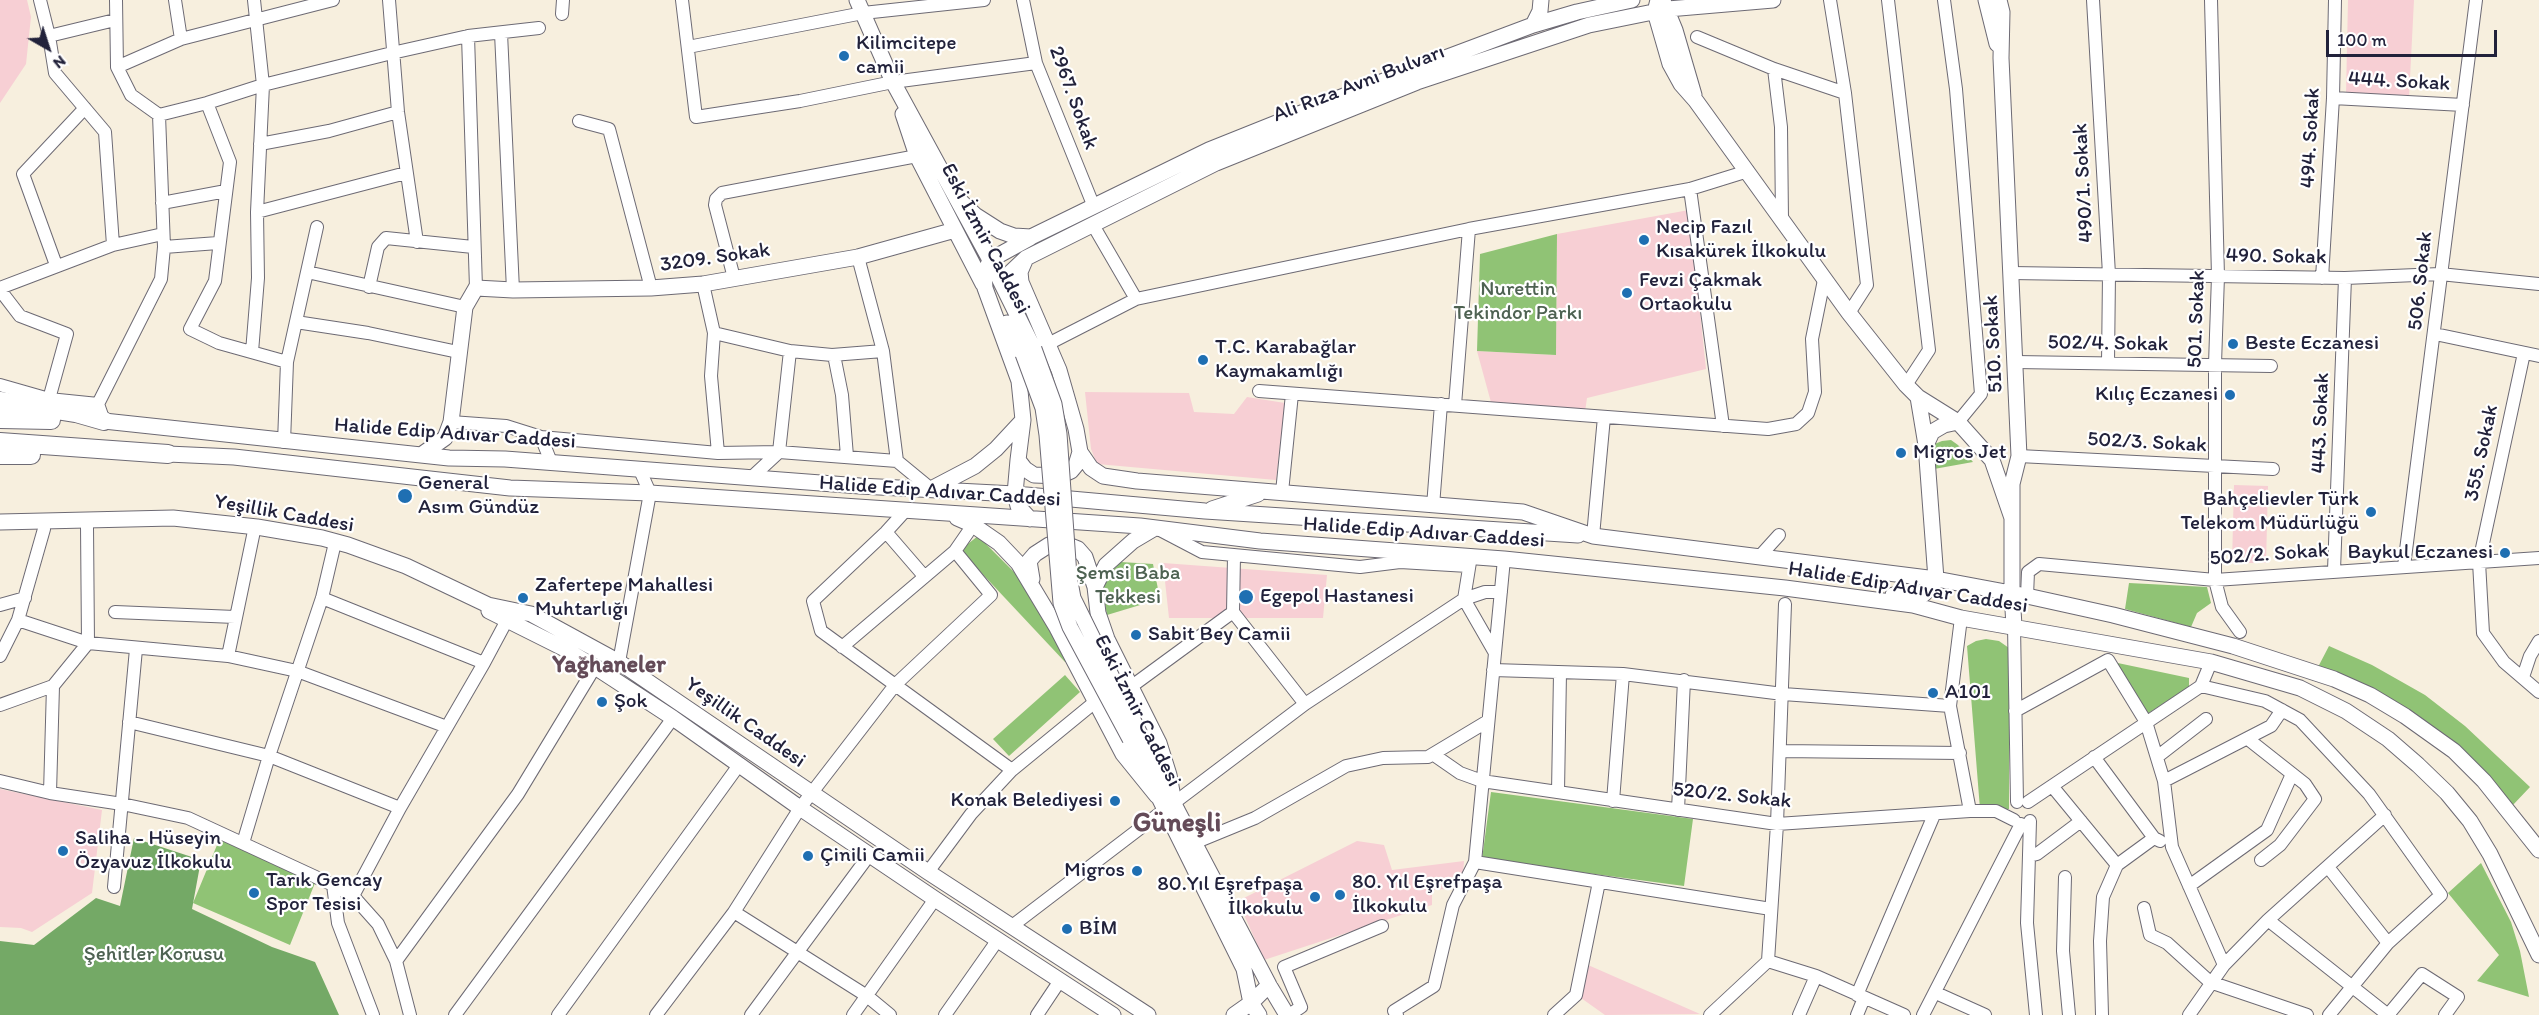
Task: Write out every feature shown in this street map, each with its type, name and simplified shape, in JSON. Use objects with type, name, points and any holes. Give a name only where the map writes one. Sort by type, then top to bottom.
[{"type":"highway","points":[[0,402],[76,413],[101,413]]},
{"type":"highway","points":[[0,419],[101,413]]},
{"type":"highway","points":[[0,442],[168,454]]},
{"type":"highway","points":[[0,455],[168,454]]},
{"type":"main road","points":[[1533,26],[1540,11],[1541,0]]},
{"type":"main road","name":"Ali Rıza Avni Bulvarı","points":[[990,260],[1031,237],[1209,150],[1334,100],[1533,26],[1580,5],[1632,0]]},
{"type":"main road","name":"Ali Rıza Avni Bulvarı","points":[[1010,298],[1007,285],[1009,274],[1026,258],[1216,163],[1417,82],[1589,25],[1661,5],[1773,0]]},
{"type":"main road","name":"510. Sokak","points":[[1986,0],[2001,58]]},
{"type":"main road","name":"510. Sokak","points":[[2002,4],[2001,58],[2019,456],[2012,484],[2012,518],[2019,595],[2014,626]]},
{"type":"main road","points":[[1580,5],[1589,25]]},
{"type":"main road","points":[[1661,5],[1670,64],[1681,84],[1748,171],[1824,280],[1906,385],[1918,397],[1958,422],[1992,460],[2012,518]]},
{"type":"main road","name":"Eski İzmir Caddesi","points":[[860,7],[893,82],[957,196],[1035,349],[1054,404],[1059,434],[1069,576],[1073,598],[1165,803],[1244,969],[1258,1011]]},
{"type":"main road","name":"Eski İzmir Caddesi","points":[[893,82],[917,156],[985,288],[1035,349]]},
{"type":"main road","points":[[957,196],[975,215],[993,227],[1014,236],[1031,237]]},
{"type":"main road","name":"3209. Sokak","points":[[476,288],[513,290],[651,288],[703,284],[858,257],[955,230]]},
{"type":"main road","points":[[1026,258],[1020,272],[1035,349],[1062,378],[1080,452],[1090,468],[1103,476],[1523,512],[1593,536]]},
{"type":"main road","points":[[990,260],[984,275],[985,288],[1019,381],[1023,420],[1015,494],[1017,506],[1030,519]]},
{"type":"main road","points":[[421,455],[445,438],[451,422],[465,307],[476,288]]},
{"type":"main road","points":[[1848,596],[1924,594],[1936,579],[1926,445],[1918,397]]},
{"type":"main road","name":"Halide Edip Adıvar Caddesi","points":[[101,413],[284,442],[421,455],[1015,494],[1205,512],[1593,536],[1936,579],[2113,615],[2234,646],[2334,679],[2361,691],[2405,716],[2454,751],[2533,836],[2539,850]]},
{"type":"main road","points":[[931,489],[975,466],[996,449],[1023,420]]},
{"type":"main road","points":[[1926,445],[1932,432],[1944,425],[1958,422]]},
{"type":"main road","points":[[1018,460],[1034,475],[1060,476],[1071,471],[1076,465],[1080,452]]},
{"type":"main road","name":"Halide Edip Adıvar Caddesi","points":[[168,454],[234,457],[510,488],[650,493],[1127,525],[1260,541],[1470,561],[1504,559],[1914,605],[1961,618],[2211,662],[2300,688],[2346,711],[2388,739],[2418,765],[2447,793],[2470,821],[2490,854],[2539,955]]},
{"type":"main road","points":[[1992,460],[2019,456]]},
{"type":"main road","points":[[1205,512],[1266,491]]},
{"type":"main road","points":[[1095,587],[1127,525],[1127,515],[1114,504]]},
{"type":"main road","points":[[1470,561],[1474,529],[1478,514],[1482,510]]},
{"type":"main road","points":[[946,513],[973,525],[999,543],[1018,563],[1123,754],[1165,803]]},
{"type":"main road","name":"Yeşillik Caddesi","points":[[0,522],[173,518],[257,527],[322,538],[405,566],[488,605],[531,614],[619,662],[928,873],[1149,1015]]},
{"type":"main road","name":"Yeşillik Caddesi","points":[[0,532],[87,526],[173,525],[254,531],[334,547],[439,588],[563,648],[595,667],[997,941],[1113,1015]]},
{"type":"main road","points":[[1107,565],[1133,541],[1156,528]]},
{"type":"main road","points":[[1037,596],[1029,561],[1035,554],[1049,545],[1068,545],[1078,549],[1085,557],[1095,587],[1098,613],[1107,639],[1159,743],[1169,775],[1165,803]]},
{"type":"main road","points":[[595,667],[609,667],[619,662]]},
{"type":"main road","name":"Eski İzmir Caddesi","points":[[1165,803],[1194,843],[1269,985],[1288,1015]]},
{"type":"main road","points":[[1258,1011],[1269,985]]},
{"type":"main road","points":[[1234,1015],[1258,1011],[1279,1001]]},
{"type":"street","points":[[40,0],[50,36],[55,73],[105,132],[113,245]]},
{"type":"street","points":[[116,0],[117,67],[131,95],[159,115],[207,104],[263,85],[392,53],[468,36],[539,28]]},
{"type":"street","points":[[176,0],[181,39]]},
{"type":"street","points":[[252,352],[258,278],[257,212],[263,85],[254,0]]},
{"type":"street","points":[[117,67],[181,39],[331,0]]},
{"type":"street","points":[[389,0],[398,112],[417,242]]},
{"type":"street","points":[[562,14],[563,0]]},
{"type":"street","points":[[682,0],[696,117],[800,101],[893,82],[1036,63]]},
{"type":"street","points":[[688,47],[860,7],[984,0]]},
{"type":"street","name":"2967. Sokak","points":[[1023,0],[1036,63],[1094,207]]},
{"type":"street","points":[[1830,0],[1845,93],[1867,285],[1849,313]]},
{"type":"street","points":[[1888,0],[1929,350],[1906,385]]},
{"type":"street","points":[[1944,0],[1956,89],[1981,394],[1958,422]]},
{"type":"street","name":"490/1. Sokak","points":[[2093,0],[2109,274],[2108,363]]},
{"type":"street","name":"501. Sokak","points":[[2211,0],[2218,276],[2215,364],[2214,580],[2222,607],[2240,632]]},
{"type":"street","name":"494. Sokak","points":[[2322,278],[2333,98],[2335,0]]},
{"type":"street","name":"506. Sokak","points":[[2404,566],[2476,0]]},
{"type":"street","points":[[50,36],[115,20]]},
{"type":"street","points":[[501,33],[513,290]]},
{"type":"street","points":[[468,36],[476,288]]},
{"type":"street","points":[[1697,37],[1774,69],[1845,93]]},
{"type":"street","points":[[1774,69],[1781,127],[1782,220]]},
{"type":"street","name":"444. Sokak","points":[[2333,98],[2463,105]]},
{"type":"street","points":[[207,104],[230,162],[215,281],[190,329],[219,343],[287,362]]},
{"type":"street","points":[[56,265],[23,174],[85,108]]},
{"type":"street","points":[[260,144],[329,131],[398,112]]},
{"type":"street","points":[[0,385],[101,413],[160,279],[164,247],[159,115]]},
{"type":"street","points":[[579,121],[609,129],[651,288]]},
{"type":"street","points":[[734,278],[715,205],[722,193],[917,156]]},
{"type":"street","points":[[1035,349],[1136,299],[1469,229],[1690,189],[1748,171]]},
{"type":"street","points":[[257,212],[406,173]]},
{"type":"street","points":[[1690,189],[1724,426]]},
{"type":"street","points":[[162,203],[226,191]]},
{"type":"street","points":[[1093,225],[1136,299]]},
{"type":"street","points":[[284,442],[287,362],[317,227]]},
{"type":"street","points":[[1455,405],[1469,229]]},
{"type":"street","points":[[49,399],[67,334],[20,316],[0,289],[56,265],[113,245],[163,234]]},
{"type":"street","points":[[369,287],[378,247],[386,238],[473,247]]},
{"type":"street","points":[[164,247],[218,243]]},
{"type":"street","points":[[858,257],[883,351],[897,461]]},
{"type":"street","points":[[307,272],[465,307]]},
{"type":"street","name":"490. Sokak","points":[[2011,273],[2322,278],[2440,274],[2539,284]]},
{"type":"street","name":"443. Sokak","points":[[2334,570],[2345,278]]},
{"type":"street","points":[[1259,391],[1768,429],[1796,424],[1808,413],[1815,392],[1812,339],[1824,280]]},
{"type":"street","points":[[703,284],[714,333],[711,376],[718,453]]},
{"type":"street","points":[[296,322],[368,333],[458,352]]},
{"type":"street","points":[[714,333],[790,351],[834,355],[883,351]]},
{"type":"street","points":[[2435,334],[2539,356]]},
{"type":"street","points":[[752,477],[779,452],[790,351]]},
{"type":"street","name":"355. Sokak","points":[[2524,353],[2479,562],[2483,633],[2504,662],[2539,692]]},
{"type":"street","points":[[834,355],[842,395],[847,456]]},
{"type":"street","name":"502/4. Sokak","points":[[2016,362],[2271,366]]},
{"type":"street","points":[[1282,492],[1292,394]]},
{"type":"street","points":[[1433,506],[1441,404]]},
{"type":"street","points":[[1593,536],[1604,417]]},
{"type":"street","points":[[451,422],[506,426],[541,437],[718,453],[779,452],[897,461],[931,489]]},
{"type":"street","points":[[541,437],[551,462]]},
{"type":"street","name":"502/3. Sokak","points":[[2019,456],[2273,469]]},
{"type":"street","points":[[619,662],[650,493],[639,468]]},
{"type":"street","points":[[906,510],[813,601],[821,631],[1012,770]]},
{"type":"street","points":[[842,647],[955,550],[973,525]]},
{"type":"street","points":[[0,705],[53,686],[88,643],[87,526]]},
{"type":"street","points":[[1156,528],[1202,552],[1234,556],[1360,567],[1400,562],[1470,561],[1464,599],[1495,653]]},
{"type":"street","points":[[0,656],[18,620],[39,538],[44,529]]},
{"type":"street","points":[[228,656],[254,531]]},
{"type":"street","points":[[886,532],[924,576]]},
{"type":"street","points":[[1760,556],[1779,535]]},
{"type":"street","points":[[243,843],[269,756],[322,598],[334,547]]},
{"type":"street","points":[[656,1015],[734,912],[800,808],[895,685],[991,595],[955,550]]},
{"type":"street","points":[[1234,556],[1233,612],[1305,704]]},
{"type":"street","name":"502/2. Sokak","points":[[2019,595],[2028,572],[2039,564],[2214,580],[2334,570],[2539,558]]},
{"type":"street","points":[[1397,1015],[1394,1011],[1434,986],[1453,905],[1476,862],[1504,559]]},
{"type":"street","points":[[1012,926],[1165,803],[1305,704],[1464,599],[1485,592],[1501,592]]},
{"type":"street","points":[[0,605],[25,598]]},
{"type":"street","points":[[322,598],[484,663]]},
{"type":"street","points":[[1710,1015],[1768,961],[1777,824],[1785,604]]},
{"type":"street","points":[[115,612],[235,617]]},
{"type":"street","points":[[1132,686],[1233,612]]},
{"type":"street","points":[[1961,618],[1950,706],[1970,811]]},
{"type":"street","points":[[18,620],[88,643],[228,656],[297,671],[447,727]]},
{"type":"street","points":[[353,896],[400,808],[507,620]]},
{"type":"street","points":[[1923,1015],[2022,821],[2034,811],[2023,802],[2015,711],[2014,626]]},
{"type":"street","points":[[2523,677],[2530,656],[2539,641]]},
{"type":"street","points":[[114,886],[136,649]]},
{"type":"street","points":[[2015,711],[2108,660],[2146,722],[2164,781],[2172,847],[2223,965]]},
{"type":"street","points":[[2036,1015],[2027,923],[2029,856],[2022,821],[2011,810],[2052,786],[2201,686],[2211,662]]},
{"type":"street","points":[[396,961],[518,794],[595,667]]},
{"type":"street","points":[[1493,670],[1623,674],[1783,694],[1950,706]]},
{"type":"street","points":[[1558,792],[1560,673]]},
{"type":"street","points":[[1613,801],[1623,674]]},
{"type":"street","points":[[1678,810],[1684,680]]},
{"type":"street","points":[[50,793],[53,686]]},
{"type":"street","points":[[2201,686],[2265,701],[2300,720],[2345,765],[2385,815],[2441,895],[2388,943],[2329,1015]]},
{"type":"street","points":[[928,873],[971,814],[1012,770],[1095,702]]},
{"type":"street","points":[[2164,781],[2271,726],[2282,710]]},
{"type":"street","points":[[455,1015],[673,718]]},
{"type":"street","points":[[2157,757],[2206,719]]},
{"type":"street","points":[[1194,843],[1255,818],[1346,766],[1370,760],[1418,759],[1434,755],[1488,721]]},
{"type":"street","points":[[129,722],[269,756],[400,808]]},
{"type":"street","points":[[2248,739],[2305,784],[2315,799],[2280,845],[2261,860]]},
{"type":"street","points":[[1780,751],[1960,753]]},
{"type":"street","name":"520/2. Sokak","points":[[1434,755],[1460,773],[1482,781],[1777,824],[1970,811],[1996,811],[2022,821]]},
{"type":"street","points":[[2094,758],[2154,837],[2172,847]]},
{"type":"street","points":[[558,1015],[739,765]]},
{"type":"street","points":[[2189,886],[2267,830],[2292,774]]},
{"type":"street","points":[[0,781],[50,793],[122,804],[188,819],[353,896],[378,924],[396,961],[410,1015]]},
{"type":"street","points":[[2052,786],[2117,865]]},
{"type":"street","points":[[1857,1015],[1861,997],[1934,815]]},
{"type":"street","points":[[2189,1015],[2223,965],[2268,920],[2385,815]]},
{"type":"street","points":[[2029,856],[2037,854],[2080,821]]},
{"type":"street","points":[[2102,1015],[2100,941],[2103,897],[2117,865],[2154,837]]},
{"type":"street","points":[[751,1015],[870,854]]},
{"type":"street","points":[[1476,862],[1771,909]]},
{"type":"street","points":[[2328,867],[2388,943]]},
{"type":"street","points":[[2065,877],[2063,951],[2069,1015]]},
{"type":"street","points":[[1554,1015],[1576,995],[1599,882]]},
{"type":"street","points":[[333,885],[338,923],[373,1015]]},
{"type":"street","points":[[853,1015],[935,899]]},
{"type":"street","points":[[2144,908],[2150,934],[2167,943],[2210,982],[2307,1015]]},
{"type":"street","points":[[734,912],[867,996],[890,1015]]},
{"type":"street","points":[[2268,920],[2388,1015],[2422,974],[2458,998],[2445,1015]]},
{"type":"street","points":[[1288,1015],[1301,1007],[1284,967],[1382,926]]},
{"type":"street","points":[[945,1015],[997,941]]},
{"type":"street","points":[[1768,961],[1816,976],[1904,1015]]},
{"type":"street","points":[[1799,1015],[1816,976]]},
{"type":"street","points":[[1037,1015],[1059,982]]},
{"type":"street","points":[[1936,993],[1985,1015]]},
{"type":"shaded area","points":[[0,0],[27,0],[31,17],[26,64],[0,103]]},
{"type":"shaded area","points":[[2348,0],[2414,0],[2409,98],[2346,94]]},
{"type":"shaded area","name":"Fevzi Çakmak Ortaokulu","points":[[1689,210],[1706,369],[1587,398],[1585,412],[1492,406],[1477,351],[1556,355],[1557,234]]},
{"type":"shaded area","points":[[1085,392],[1189,393],[1194,412],[1234,414],[1247,397],[1285,403],[1276,480],[1097,464],[1091,449]]},
{"type":"shaded area","points":[[2234,485],[2268,486],[2266,563],[2232,563]]},
{"type":"shaded area","name":"Egepol Hastanesi","points":[[1163,563],[1327,575],[1323,618],[1169,618]]},
{"type":"shaded area","name":"Saliha - Hüseyin Özyavuz İlkokulu","points":[[0,789],[102,810],[92,893],[32,932],[21,928],[0,927]]},
{"type":"shaded area","name":"80. Yıl Eşrefpaşa İlkokulu","points":[[1357,841],[1384,845],[1392,870],[1464,861],[1462,888],[1432,890],[1432,905],[1264,960],[1238,901]]},
{"type":"shaded area","points":[[1588,965],[1700,1014],[1605,1015],[1581,998]]},
{"type":"green space","name":"Nurettin Tekindor Parkı","points":[[1557,234],[1556,355],[1477,351],[1480,254]]},
{"type":"green space","points":[[1951,440],[1973,462],[1934,469],[1932,445]]},
{"type":"green space","points":[[978,536],[1018,576],[1070,660],[1065,662],[960,550]]},
{"type":"green space","name":"Şemsi Baba Tekkesi","points":[[1121,562],[1153,564],[1160,599],[1107,615],[1101,582]]},
{"type":"green space","points":[[2129,583],[2207,587],[2211,603],[2197,613],[2191,627],[2125,609]]},
{"type":"green space","points":[[1986,639],[1999,641],[2009,648],[2009,809],[1980,809],[1967,646]]},
{"type":"green space","points":[[2329,646],[2372,665],[2425,695],[2465,726],[2530,787],[2512,806],[2455,748],[2317,669]]},
{"type":"green space","points":[[2113,662],[2189,678],[2189,687],[2144,716]]},
{"type":"green space","points":[[1065,675],[1080,692],[1009,756],[993,739]]},
{"type":"green space","points":[[1491,792],[1693,819],[1684,886],[1482,859]]},
{"type":"green space","name":"Tarık Gencay Spor Tesisi","points":[[222,833],[315,883],[290,945],[193,903]]},
{"type":"green space","name":"Şehitler Korusu","points":[[134,838],[201,860],[192,909],[272,947],[315,962],[339,1015],[0,1015],[0,941],[34,945],[96,898],[120,906]]},
{"type":"green space","points":[[2481,863],[2511,922],[2520,951],[2529,997],[2477,981],[2499,955],[2448,893]]},
{"type":"place","name":"Kilimcitepe camii","points":[[844,56]]},
{"type":"place","name":"Necip Fazıl Kısakürek İlkokulu","points":[[1644,240]]},
{"type":"place","name":"Fevzi Çakmak Ortaokulu","points":[[1627,293]]},
{"type":"place","name":"Beste Eczanesi","points":[[2233,344]]},
{"type":"place","name":"T.C. Karabağlar Kaymakamlığı","points":[[1203,360]]},
{"type":"place","name":"Kılıç Eczanesi","points":[[2230,395]]},
{"type":"place","name":"Migros Jet","points":[[1901,453]]},
{"type":"place","name":"General Asım Gündüz","points":[[405,496]]},
{"type":"place","name":"Bahçelievler Türk Telekom Müdürlüğü","points":[[2371,512]]},
{"type":"place","name":"Baykul Eczanesi","points":[[2505,553]]},
{"type":"place","name":"Egepol Hastanesi","points":[[1246,597]]},
{"type":"place","name":"Zafertepe Mahallesi Muhtarlığı","points":[[523,598]]},
{"type":"place","name":"Sabit Bey Camii","points":[[1136,635]]},
{"type":"place","name":"A101","points":[[1933,693]]},
{"type":"place","name":"Şok","points":[[602,702]]},
{"type":"place","name":"Konak Belediyesi","points":[[1115,801]]},
{"type":"place","name":"Saliha - Hüseyin Özyavuz İlkokulu","points":[[63,851]]},
{"type":"place","name":"Çinili Camii","points":[[808,856]]},
{"type":"place","name":"Migros","points":[[1137,871]]},
{"type":"place","name":"Tarık Gencay Spor Tesisi","points":[[254,893]]},
{"type":"place","name":"80. Yıl Eşrefpaşa İlkokulu","points":[[1340,895]]},
{"type":"place","name":"80.Yıl Eşrefpaşa İlkokulu","points":[[1315,897]]},
{"type":"place","name":"BİM","points":[[1067,929]]},
{"type":"district","name":"Yağhaneler","points":[[609,666]]},
{"type":"district","name":"Güneşli","points":[[1177,824]]}]
